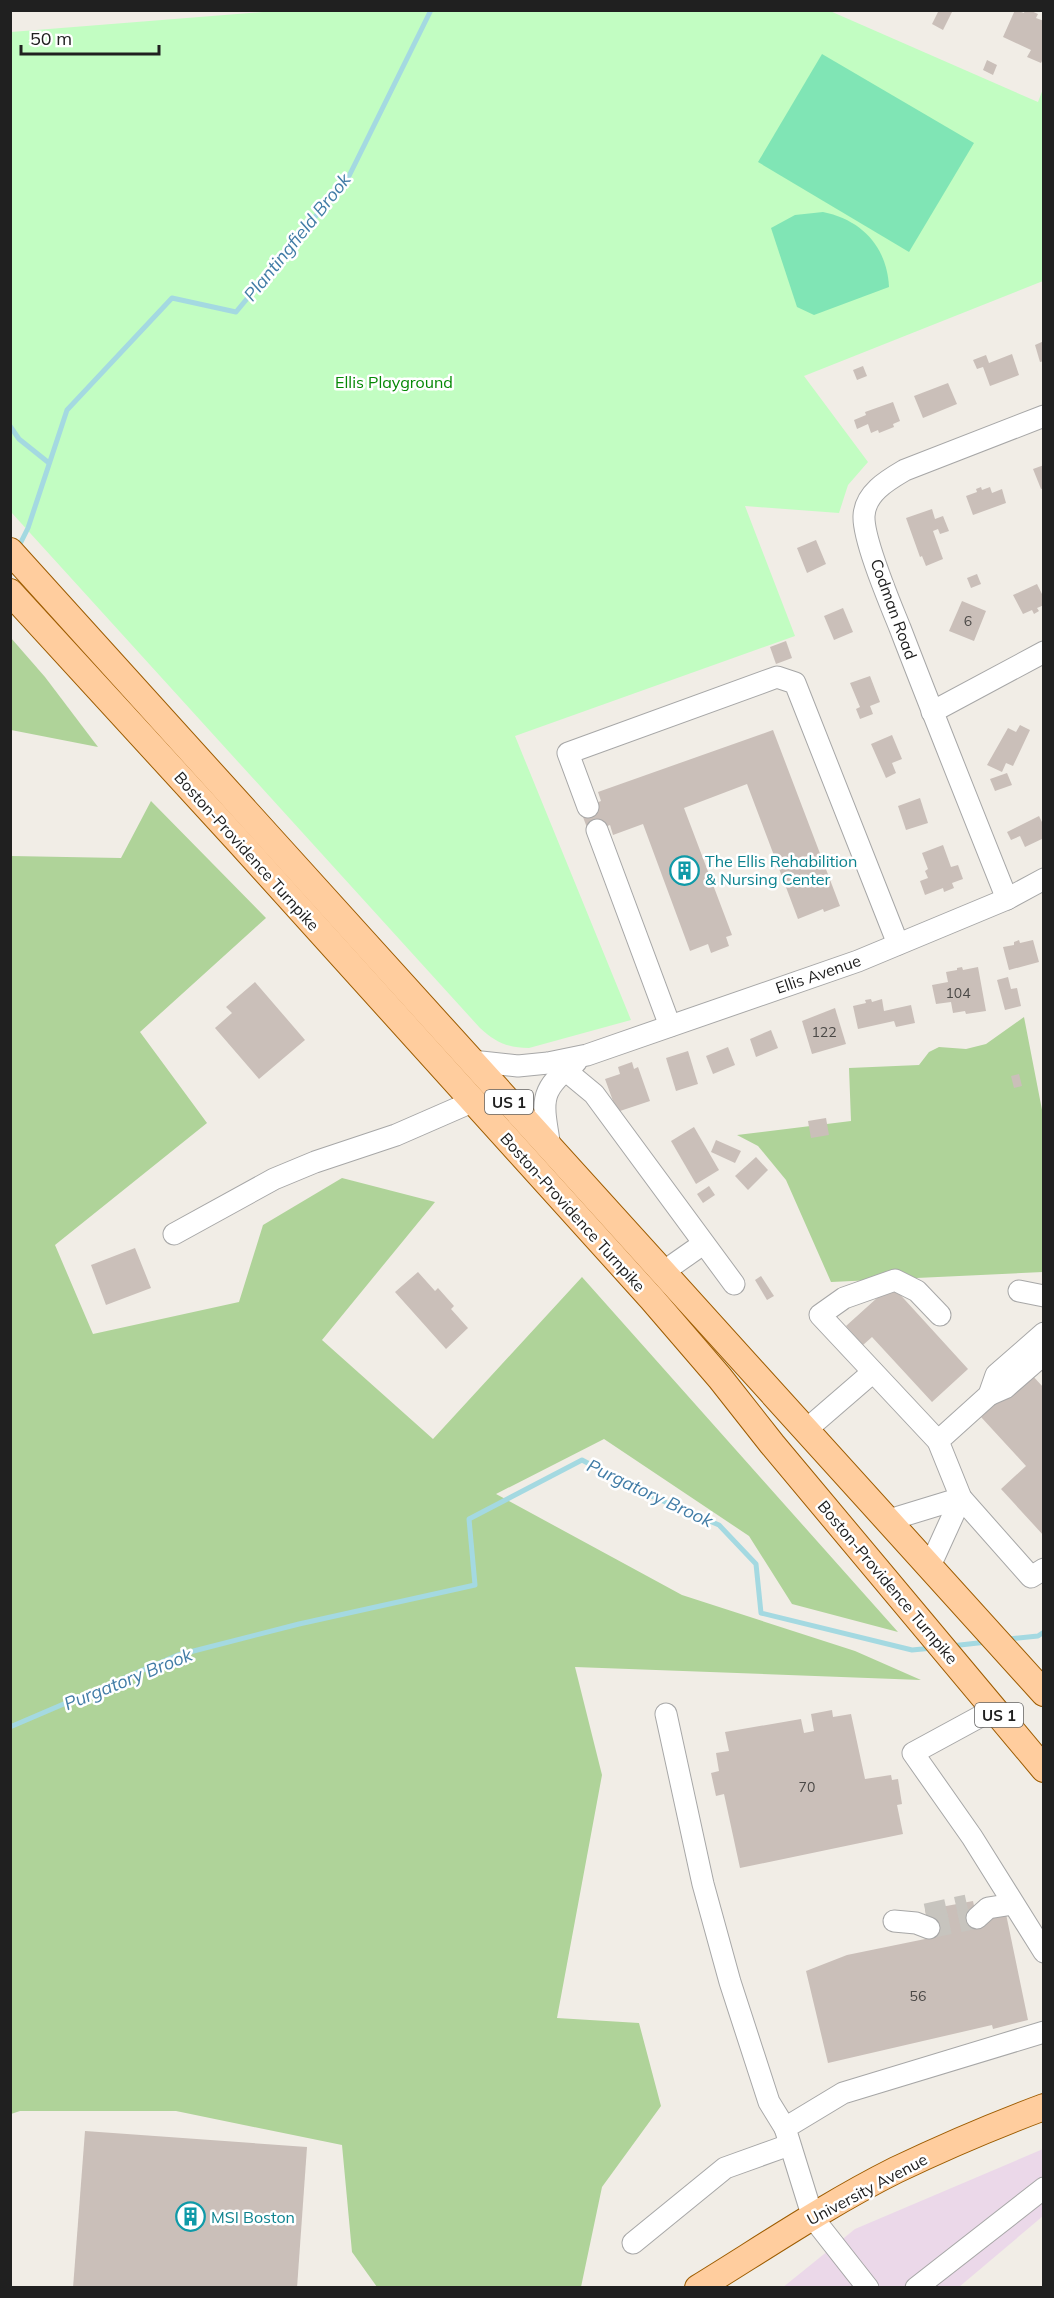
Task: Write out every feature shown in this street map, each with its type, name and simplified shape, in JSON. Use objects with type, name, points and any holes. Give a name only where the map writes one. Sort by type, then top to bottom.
[{"type":"main road","name":"Boston-Providence Turnpike","points":[[10,551],[1037,1685]]},
{"type":"main road","name":"Boston-Providence Turnpike","points":[[14,596],[242,844],[587,1226],[712,1370],[1044,1769]]},
{"type":"main road","name":"University Avenue","points":[[698,2288],[894,2171],[984,2130],[1044,2107]]},
{"type":"street","name":"Codman Road","points":[[1006,899],[885,587],[869,542],[864,515],[872,496],[884,482],[905,470],[1044,416]]},
{"type":"street","points":[[932,712],[1044,652]]},
{"type":"street","points":[[588,807],[568,753],[777,676],[795,683],[898,944]]},
{"type":"street","points":[[597,830],[670,1026]]},
{"type":"street","name":"Ellis Avenue","points":[[472,1061],[518,1066],[548,1063],[587,1054],[858,961],[1006,899],[1044,879]]},
{"type":"street","name":"Ellis Avenue","points":[[550,1147],[545,1094],[556,1077],[587,1054]]},
{"type":"street","points":[[565,1070],[594,1094],[734,1284]]},
{"type":"street","points":[[174,1234],[274,1179],[315,1162],[396,1135],[474,1101]]},
{"type":"street","points":[[663,1272],[703,1244]]},
{"type":"street","points":[[940,1315],[917,1291],[895,1280],[844,1298],[820,1316],[938,1441],[961,1498],[1031,1577],[1044,1569]]},
{"type":"street","points":[[1019,1292],[1044,1296]]},
{"type":"street","points":[[989,1395],[996,1374],[1044,1333]]},
{"type":"street","points":[[938,1441],[989,1395],[1005,1388],[1044,1354]]},
{"type":"street","points":[[807,1429],[873,1372]]},
{"type":"street","points":[[889,1520],[961,1498]]},
{"type":"street","points":[[930,1566],[961,1498]]},
{"type":"street","points":[[994,1709],[913,1753],[972,1838],[1044,1952]]},
{"type":"street","points":[[666,1714],[703,1884],[769,2102],[787,2136],[813,2218],[868,2288]]},
{"type":"street","points":[[979,1910],[1013,1904]]},
{"type":"street","points":[[894,1921],[923,1922]]},
{"type":"street","points":[[633,2243],[725,2168],[787,2136],[843,2093],[1044,2032]]},
{"type":"street","points":[[916,2288],[1044,2188]]},
{"type":"shaded area","points":[[1043,2149],[1043,2216],[959,2287],[782,2288],[855,2229]]},
{"type":"green space","name":"Ellis Playground","points":[[288,10],[830,11],[1038,102],[1043,89],[1043,281],[804,376],[868,462],[848,485],[839,513],[745,506],[795,636],[515,736],[631,1020],[529,1048],[508,1045],[486,1033],[11,512],[11,32]]},
{"type":"green space","points":[[822,54],[974,143],[909,252],[758,162]]},
{"type":"green space","points":[[823,212],[849,221],[870,238],[878,248],[883,260],[889,287],[814,315],[797,307],[771,228],[795,215]]},
{"type":"green space","points":[[11,638],[45,677],[98,747],[11,730]]},
{"type":"green space","points":[[151,801],[266,918],[140,1032],[207,1123],[55,1245],[93,1334],[239,1302],[263,1225],[342,1178],[435,1202],[322,1340],[433,1439],[582,1277],[898,1632],[792,1604],[749,1536],[604,1439],[496,1494],[682,1595],[855,1651],[921,1680],[575,1667],[602,1775],[557,2018],[639,2023],[661,2106],[602,2187],[581,2287],[377,2287],[352,2252],[342,2145],[176,2111],[20,2111],[11,2114],[11,856],[121,858]]},
{"type":"green space","points":[[1024,1017],[1043,1115],[1043,1272],[831,1282],[786,1180],[758,1146],[737,1135],[851,1121],[849,1068],[919,1065],[929,1052],[939,1047],[966,1049],[986,1044]]},
{"type":"building","points":[[939,10],[953,10],[943,30],[932,24]]},
{"type":"building","points":[[1015,10],[1024,13],[1025,10],[1029,10],[1038,14],[1036,18],[1044,21],[1044,57],[1041,63],[1027,57],[1031,50],[1003,37]]},
{"type":"building","points":[[987,60],[997,65],[993,75],[983,70]]},
{"type":"building","points":[[1044,341],[1044,361],[1040,362],[1035,345]]},
{"type":"building","points":[[1012,354],[1019,375],[990,386],[983,367],[977,369],[973,360],[986,355],[989,363]]},
{"type":"building","points":[[863,366],[867,376],[857,380],[853,370]]},
{"type":"building","points":[[948,383],[957,404],[923,418],[914,396]]},
{"type":"building","points":[[893,402],[900,421],[893,424],[894,427],[879,433],[878,430],[871,433],[868,424],[857,429],[854,420],[866,415],[865,412]]},
{"type":"building","points":[[1044,465],[1044,488],[1041,489],[1033,469]]},
{"type":"building","points":[[981,487],[982,490],[990,487],[992,493],[1002,489],[1006,503],[973,515],[966,496],[977,492],[976,489]]},
{"type":"building","points":[[932,509],[935,519],[943,516],[949,531],[940,534],[938,529],[933,531],[943,559],[926,566],[922,556],[920,557],[906,518]]},
{"type":"building","points":[[816,540],[826,564],[807,573],[797,548]]},
{"type":"building","points":[[977,574],[981,584],[971,588],[967,578]]},
{"type":"building","points":[[1037,584],[1044,598],[1044,605],[1037,608],[1039,611],[1034,614],[1032,610],[1023,614],[1013,595]]},
{"type":"building","points":[[962,601],[986,611],[974,641],[949,631]]},
{"type":"building","points":[[843,608],[853,632],[834,640],[824,616]]},
{"type":"building","points":[[786,641],[792,658],[776,664],[770,647]]},
{"type":"building","points":[[870,676],[880,702],[870,706],[873,714],[860,719],[856,709],[860,707],[850,683]]},
{"type":"building","points":[[1020,725],[1030,730],[1013,766],[1006,763],[1002,772],[987,765],[1008,728],[1016,732]]},
{"type":"building","name":"The Ellis Rehabilition & Nursing Center","points":[[773,730],[840,906],[824,912],[823,909],[798,919],[747,784],[684,808],[732,935],[726,937],[729,946],[711,953],[708,944],[690,951],[643,824],[613,835],[610,825],[589,833],[580,809],[601,801],[598,792]]},
{"type":"building","points":[[892,735],[902,759],[892,763],[896,773],[886,778],[871,744]]},
{"type":"building","points":[[1007,773],[1012,785],[995,791],[990,779]]},
{"type":"building","points":[[920,798],[928,823],[906,830],[898,806]]},
{"type":"building","points":[[1039,816],[1044,826],[1044,838],[1025,847],[1020,836],[1011,840],[1007,832]]},
{"type":"building","points":[[943,845],[951,867],[958,865],[963,879],[952,883],[954,888],[944,892],[943,888],[925,895],[920,881],[928,878],[925,871],[928,869],[922,853]]},
{"type":"building","points":[[1019,940],[1020,943],[1033,940],[1039,962],[1009,970],[1003,947],[1014,945],[1014,942]]},
{"type":"building","points":[[962,967],[963,970],[978,967],[986,1011],[953,1013],[951,1002],[936,1004],[932,985],[948,982],[946,972]]},
{"type":"building","points":[[1008,977],[1011,989],[1017,988],[1021,1006],[1005,1010],[997,980]]},
{"type":"building","points":[[255,982],[305,1040],[259,1079],[215,1028],[232,1013],[226,1007]]},
{"type":"building","points":[[871,999],[872,1002],[882,999],[884,1011],[911,1005],[915,1023],[896,1027],[894,1021],[858,1029],[853,1006],[866,1003],[865,1000]]},
{"type":"building","points":[[835,1008],[846,1044],[812,1054],[802,1021]]},
{"type":"building","points":[[771,1030],[778,1048],[756,1057],[750,1039]]},
{"type":"building","points":[[728,1047],[735,1065],[713,1074],[706,1056]]},
{"type":"building","points":[[688,1051],[698,1084],[676,1091],[666,1058]]},
{"type":"building","points":[[632,1062],[634,1069],[638,1067],[650,1101],[617,1112],[605,1079],[620,1074],[618,1067]]},
{"type":"building","points":[[1019,1074],[1022,1086],[1014,1088],[1011,1076]]},
{"type":"building","points":[[826,1118],[829,1135],[811,1138],[808,1121]]},
{"type":"building","points":[[694,1127],[719,1170],[696,1184],[671,1141]]},
{"type":"building","points":[[716,1140],[741,1151],[735,1163],[711,1152]]},
{"type":"building","points":[[756,1157],[768,1170],[748,1190],[735,1176]]},
{"type":"building","points":[[709,1186],[715,1195],[703,1203],[697,1194]]},
{"type":"building","points":[[135,1248],[151,1288],[106,1305],[91,1265]]},
{"type":"building","points":[[418,1272],[435,1291],[438,1288],[454,1306],[451,1309],[468,1328],[446,1349],[395,1292]]},
{"type":"building","points":[[761,1276],[774,1296],[767,1300],[755,1280]]},
{"type":"building","points":[[887,1289],[895,1289],[968,1369],[932,1402],[872,1337],[863,1345],[846,1326]]},
{"type":"building","points":[[1030,1373],[1044,1388],[1044,1536],[1001,1489],[1026,1466],[981,1417]]},
{"type":"building","points":[[832,1710],[833,1717],[851,1714],[865,1779],[891,1775],[892,1780],[898,1779],[902,1804],[897,1805],[903,1834],[740,1868],[724,1794],[716,1796],[711,1773],[719,1771],[716,1753],[729,1751],[725,1732],[801,1719],[804,1733],[814,1731],[811,1714]]},
{"type":"building","points":[[973,1901],[977,1920],[1006,1914],[1028,2020],[993,2029],[992,2025],[828,2063],[806,1971],[847,1955],[930,1938],[925,1910]]},
{"type":"building","name":"MSI Boston","points":[[85,2131],[307,2147],[297,2288],[73,2288]]},
{"type":"waterway","name":"Plantingfield Brook","points":[[18,548],[28,528],[67,410],[172,298],[236,312],[349,176],[431,10]]},
{"type":"waterway","points":[[10,426],[19,439],[49,463]]},
{"type":"waterway","name":"Purgatory Brook","points":[[10,1727],[178,1655],[299,1624],[475,1585],[469,1519],[582,1460],[642,1492],[719,1525],[756,1564],[761,1613],[912,1650],[933,1648]]},
{"type":"waterway","name":"Purgatory Brook","points":[[1008,1639],[1038,1636],[1044,1632]]},
{"type":"waterway","name":"Purgatory Brook","points":[[951,1646],[987,1642]]},
{"type":"tunnel","points":[[926,1914],[967,1905]]},
{"type":"tunnel","points":[[929,1928],[977,1918]]},
{"type":"place","name":"The Ellis Rehabilition & Nursing Center","points":[[684,870]]},
{"type":"place","name":"MSI Boston","points":[[190,2217]]}]
